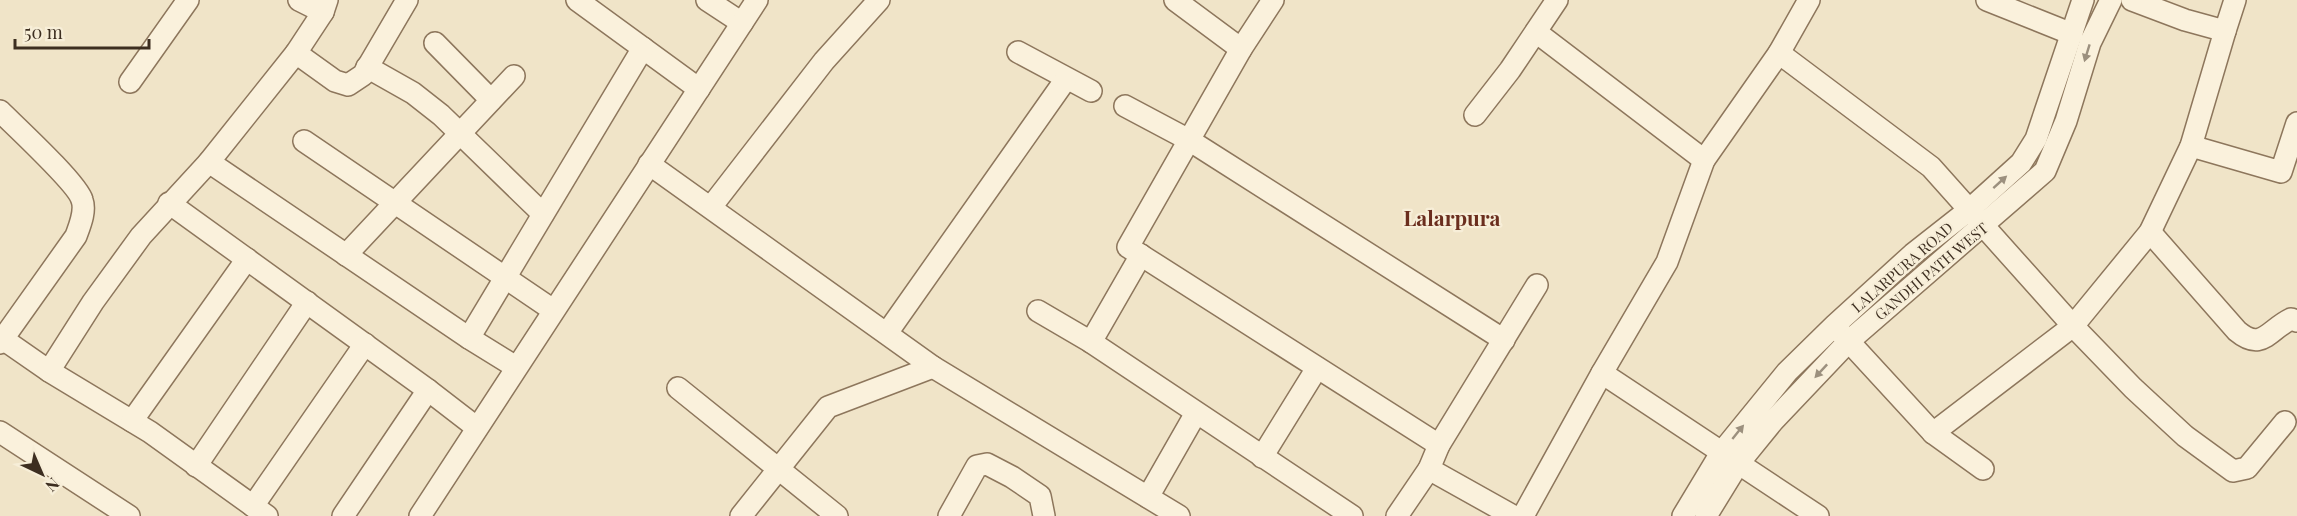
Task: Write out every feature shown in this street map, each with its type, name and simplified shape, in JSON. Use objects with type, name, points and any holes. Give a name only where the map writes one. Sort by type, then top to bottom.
[{"type":"street","points":[[130,82],[188,0]]},
{"type":"street","points":[[49,371],[141,236],[209,162],[296,53],[325,6],[299,0]]},
{"type":"street","points":[[296,53],[335,81],[348,85],[363,75],[407,0]]},
{"type":"street","points":[[577,0],[699,89]]},
{"type":"street","points":[[708,0],[742,23]]},
{"type":"street","points":[[420,516],[757,0]]},
{"type":"street","points":[[711,207],[824,61],[879,0]]},
{"type":"street","points":[[1175,0],[1241,49]]},
{"type":"street","points":[[1273,0],[1241,49],[1128,247],[1439,445]]},
{"type":"street","points":[[1474,115],[1557,0]]},
{"type":"street","points":[[1522,516],[1667,262],[1704,160],[1779,53],[1809,0]]},
{"type":"street","points":[[1987,0],[2072,34]]},
{"type":"street","name":"LALARPURA ROAD","points":[[1683,516],[1730,459],[1787,372],[1913,254],[1969,210],[2021,163],[2036,139],[2083,0]]},
{"type":"street","name":"GANDHI PATH WEST","points":[[1706,516],[1730,459],[1773,421],[1849,341],[2045,171],[2066,121],[2090,43],[2110,0]]},
{"type":"street","points":[[2132,0],[2224,31]]},
{"type":"street","points":[[1933,433],[2073,326],[2150,232],[2192,146],[2235,0]]},
{"type":"street","points":[[1536,32],[1704,160]]},
{"type":"street","points":[[435,43],[491,100]]},
{"type":"street","points":[[469,338],[643,48]]},
{"type":"street","points":[[1018,52],[1091,91]]},
{"type":"street","points":[[1779,53],[1931,167],[2073,326],[2133,388],[2185,436],[2233,471],[2247,468],[2285,422]]},
{"type":"street","points":[[367,67],[413,93],[460,134],[543,214]]},
{"type":"street","points":[[346,255],[514,76]]},
{"type":"street","points":[[887,333],[1066,79]]},
{"type":"street","points":[[1125,106],[1189,140],[1504,340]]},
{"type":"street","points":[[0,111],[71,183],[82,199],[83,216],[76,236],[1,341],[150,432],[260,511],[365,344]]},
{"type":"street","points":[[2192,146],[2289,175],[2297,123]]},
{"type":"street","points":[[304,141],[553,310]]},
{"type":"street","points":[[209,162],[469,338],[516,367]]},
{"type":"street","points":[[649,164],[933,367],[1179,516]]},
{"type":"street","points":[[169,203],[428,390],[476,428]]},
{"type":"street","points":[[2150,232],[2237,331],[2246,338],[2255,341],[2264,338],[2279,325],[2291,319],[2297,321]]},
{"type":"street","points":[[1091,342],[1141,255]]},
{"type":"street","points":[[132,421],[247,259]]},
{"type":"street","points":[[1397,516],[1429,469],[1439,445],[1537,285]]},
{"type":"street","points":[[196,466],[307,303]]},
{"type":"street","points":[[1038,311],[1091,342],[1352,516]]},
{"type":"street","points":[[1835,325],[1933,433],[1983,469]]},
{"type":"street","points":[[741,516],[777,468],[828,407],[933,367]]},
{"type":"street","points":[[1262,457],[1317,368]]},
{"type":"street","points":[[1602,373],[1818,516]]},
{"type":"street","points":[[678,388],[837,516]]},
{"type":"street","points":[[343,516],[428,390]]},
{"type":"street","points":[[1148,497],[1196,413]]},
{"type":"street","points":[[0,432],[129,516]]},
{"type":"street","points":[[949,516],[977,466],[987,464],[1040,496],[1044,516]]},
{"type":"street","points":[[1429,469],[1513,516]]},
{"type":"district","name":"Lalarpura","points":[[1452,217]]}]
